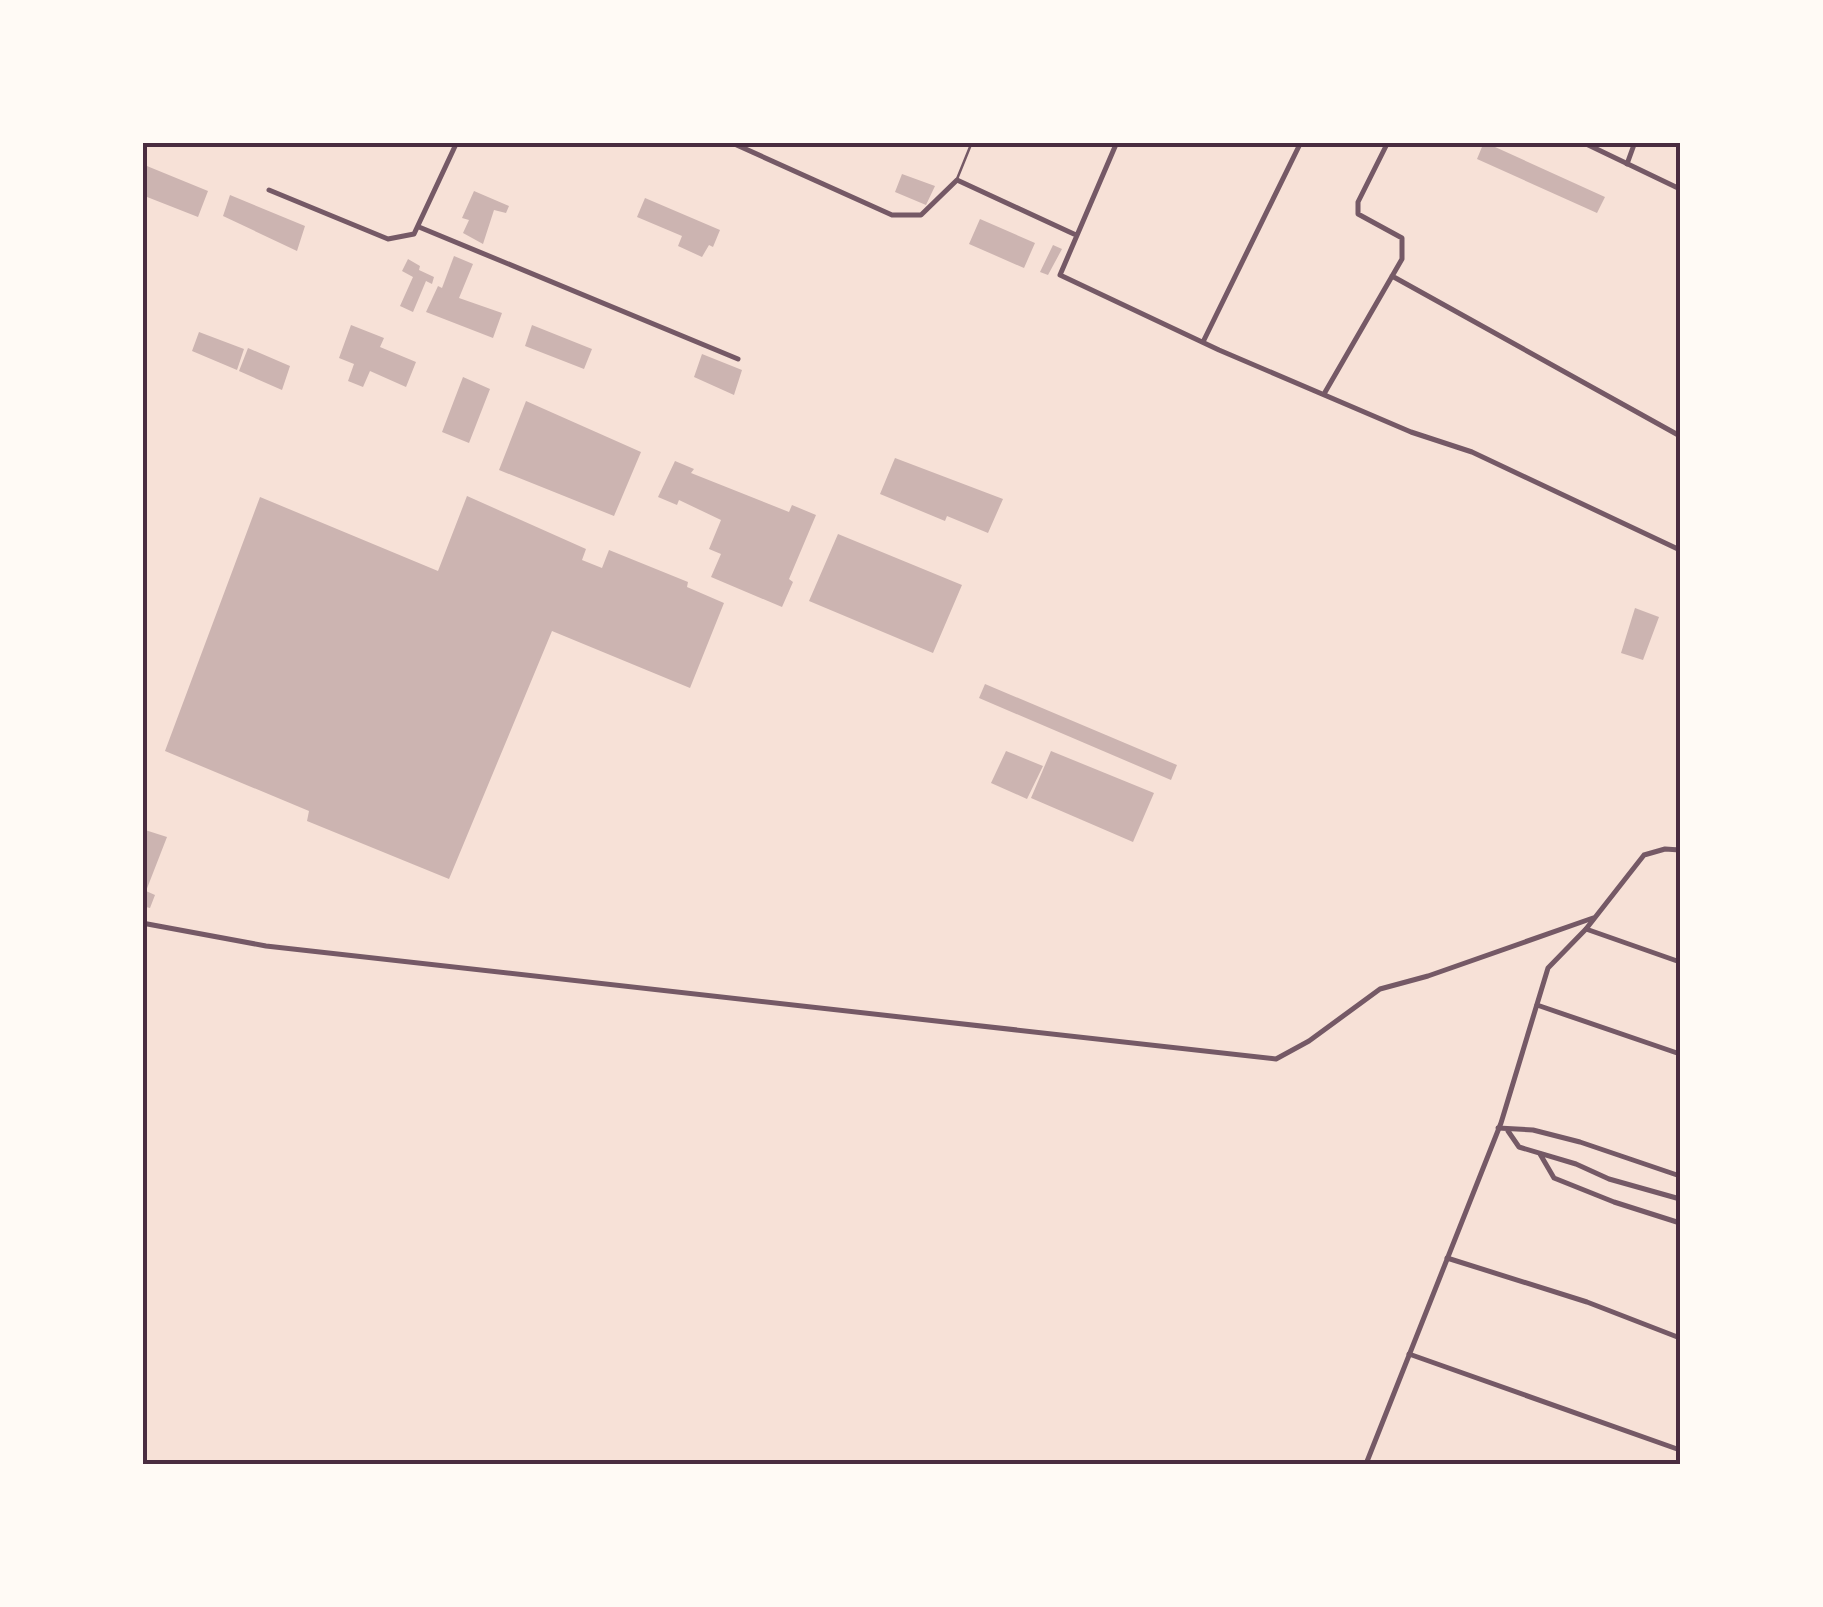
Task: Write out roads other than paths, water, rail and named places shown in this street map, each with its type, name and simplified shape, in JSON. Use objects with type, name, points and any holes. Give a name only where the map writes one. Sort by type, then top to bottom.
[{"type":"street","points":[[269,190],[388,239],[414,234],[457,142]]},
{"type":"street","points":[[730,142],[892,215],[920,215],[956,180],[1077,236]]},
{"type":"street","points":[[1116,142],[1060,275],[1324,395],[1411,432],[1472,452],[1680,550]]},
{"type":"street","points":[[1202,342],[1300,142]]},
{"type":"street","points":[[1324,395],[1405,247],[1402,238],[1358,214],[1358,202],[1388,142]]},
{"type":"street","points":[[1582,142],[1680,189]]},
{"type":"street","points":[[1627,164],[1635,142]]},
{"type":"street","points":[[419,227],[738,359]]},
{"type":"street","points":[[1392,276],[1680,436]]},
{"type":"street","points":[[1366,1464],[1498,1128],[1548,968],[1586,930],[1644,855],[1680,850]]},
{"type":"street","points":[[142,923],[266,946],[1276,1059],[1310,1041],[1380,989],[1596,917]]},
{"type":"street","points":[[1586,930],[1680,962]]},
{"type":"street","points":[[1537,1005],[1680,1054]]},
{"type":"street","points":[[1498,1128],[1532,1130],[1580,1142],[1680,1176]]},
{"type":"street","points":[[1508,1131],[1519,1147],[1576,1164],[1609,1180],[1680,1198]]},
{"type":"street","points":[[1539,1153],[1554,1178],[1680,1223]]},
{"type":"street","points":[[1447,1258],[1587,1302],[1680,1338]]},
{"type":"street","points":[[1409,1354],[1680,1450]]},
{"type":"lane","points":[[956,180],[972,142]]}]
